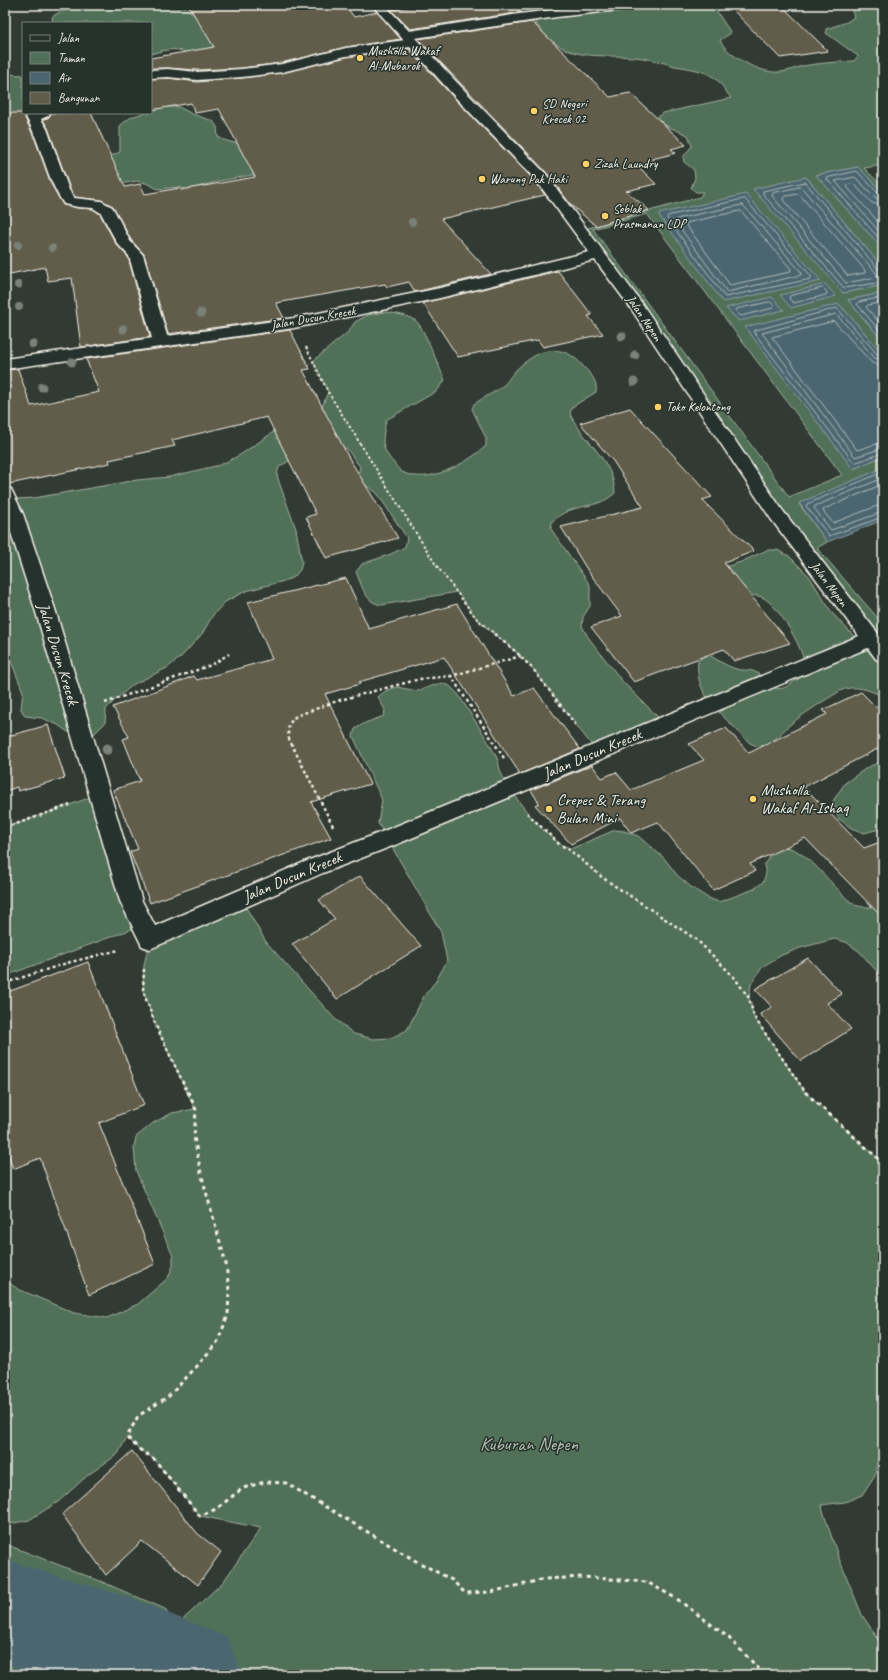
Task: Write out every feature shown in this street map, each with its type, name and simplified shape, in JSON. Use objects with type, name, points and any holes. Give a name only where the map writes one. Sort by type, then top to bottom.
[{"type":"street","name":"Jalan Nepen","points":[[378,5],[461,95],[540,176],[636,305],[777,515],[877,646]]},
{"type":"street","points":[[152,74],[168,73],[197,76],[242,73],[282,68],[346,52],[410,39],[557,13],[628,5]]},
{"type":"street","points":[[40,114],[33,117],[40,129],[62,190],[69,201],[96,204],[106,210],[124,243],[136,254],[161,342]]},
{"type":"street","name":"Jalan Dusun Krecek","points":[[5,364],[294,323],[440,293],[599,254]]},
{"type":"street","name":"Jalan Dusun Krecek","points":[[5,493],[19,528],[131,901],[150,939],[347,854],[387,839],[597,752],[877,646]]},
{"type":"path","points":[[294,323],[328,392],[384,485],[436,565],[477,619],[521,656],[552,692],[597,752]]},
{"type":"path","points":[[76,714],[142,688],[211,665],[229,654]]},
{"type":"path","points":[[347,854],[289,739],[287,728],[290,721],[296,716],[340,700],[420,679],[451,676],[521,656]]},
{"type":"path","points":[[451,676],[512,787],[546,833],[603,878],[697,940],[734,976],[749,998],[754,1017],[805,1092],[883,1163]]},
{"type":"path","points":[[5,826],[16,824],[100,794]]},
{"type":"path","points":[[5,983],[68,962],[121,949],[150,939]]},
{"type":"path","points":[[150,939],[144,965],[144,991],[156,1026],[196,1110],[194,1137],[201,1173],[226,1264],[229,1290],[228,1315],[218,1341],[200,1364],[169,1396],[138,1416],[127,1436],[139,1449],[154,1459],[200,1516],[216,1509],[243,1488],[264,1482],[286,1483],[416,1561],[452,1580],[465,1593],[491,1592],[545,1579],[584,1577],[647,1582],[677,1599],[728,1637],[765,1675]]},
{"type":"green space","points":[[83,5],[183,5],[198,19],[295,58],[300,62],[205,75],[188,55],[182,51],[173,49],[152,54],[152,22],[53,22],[52,17],[58,13]]},
{"type":"green space","points":[[537,5],[722,5],[717,12],[731,33],[720,40],[724,46],[745,63],[763,70],[779,72],[809,65],[854,61],[858,56],[826,33],[826,29],[847,22],[854,17],[850,5],[883,5],[883,165],[864,168],[883,187],[883,192],[858,167],[816,175],[883,249],[883,268],[806,177],[843,293],[883,285],[883,293],[848,300],[883,341],[883,354],[839,304],[853,469],[883,456],[883,468],[799,504],[827,542],[817,548],[883,624],[883,654],[581,230],[700,197],[703,192],[696,192],[691,188],[695,178],[694,170],[684,162],[683,157],[692,146],[688,135],[654,119],[663,113],[731,98],[716,79],[700,71],[643,58],[584,54],[559,46],[547,37],[535,23],[536,13],[539,8]],"holes":[[[647,214],[842,475],[789,497],[593,229]]]},
{"type":"green space","points":[[5,74],[22,75],[22,114],[39,114],[5,123]]},
{"type":"green space","points":[[179,107],[192,114],[213,121],[217,127],[218,137],[229,142],[265,142],[263,175],[252,175],[220,181],[187,190],[180,187],[158,189],[146,183],[137,181],[103,187],[79,194],[70,193],[59,171],[105,158],[120,152],[120,126],[134,116],[152,114],[152,109]]},
{"type":"green space","points":[[386,312],[409,317],[416,321],[427,339],[445,380],[437,391],[386,420],[383,441],[384,447],[398,468],[402,472],[412,476],[423,476],[447,471],[469,459],[486,446],[486,438],[472,409],[474,404],[505,384],[517,369],[533,357],[550,351],[567,353],[575,358],[593,378],[596,384],[596,392],[572,407],[570,414],[582,433],[604,461],[613,481],[615,493],[604,501],[564,513],[552,521],[551,529],[590,585],[590,606],[583,617],[582,626],[588,637],[622,681],[665,724],[597,752],[533,669],[515,651],[477,619],[457,592],[382,605],[376,604],[372,601],[362,588],[356,572],[362,564],[391,554],[405,547],[407,538],[377,493],[361,482],[358,475],[360,467],[347,449],[338,447],[297,456],[279,467],[277,475],[296,529],[302,563],[300,570],[294,577],[246,591],[225,602],[213,615],[202,634],[181,657],[167,668],[134,684],[106,709],[105,723],[94,734],[68,732],[58,725],[42,718],[25,716],[21,709],[23,692],[5,645],[5,493],[17,499],[34,498],[137,480],[169,477],[220,465],[240,455],[275,431],[322,407],[328,392],[313,361],[348,332],[355,322],[368,315]]},
{"type":"green space","points":[[767,550],[777,550],[789,556],[809,576],[832,613],[883,667],[883,696],[867,690],[856,688],[840,691],[788,726],[769,743],[760,746],[752,744],[746,739],[707,698],[700,681],[698,661],[702,657],[709,655],[732,668],[758,673],[770,685],[779,688],[787,686],[804,674],[804,662],[796,641],[783,619],[769,601],[758,596],[723,600],[716,570],[741,562]]},
{"type":"green space","name":"Kuburan Nepen","points":[[441,683],[450,686],[458,694],[488,742],[498,760],[501,773],[522,806],[543,830],[564,846],[573,848],[615,830],[624,831],[638,836],[664,858],[677,875],[691,887],[708,898],[719,902],[754,889],[763,882],[766,874],[764,865],[770,856],[778,849],[787,848],[797,851],[808,859],[847,899],[855,905],[865,907],[883,906],[883,982],[880,975],[860,952],[846,942],[834,939],[800,948],[782,955],[763,966],[751,984],[749,998],[754,1017],[805,1092],[883,1163],[883,1427],[875,1475],[862,1495],[845,1502],[821,1505],[838,1556],[862,1615],[883,1646],[883,1675],[5,1675],[5,1544],[100,1581],[165,1609],[176,1626],[223,1582],[261,1528],[200,1516],[154,1459],[139,1449],[127,1437],[118,1454],[88,1475],[58,1502],[29,1520],[5,1525],[5,1280],[18,1289],[74,1313],[107,1318],[138,1304],[168,1278],[173,1266],[173,1256],[136,1171],[134,1147],[136,1137],[153,1123],[172,1113],[195,1109],[156,1026],[143,991],[144,965],[150,939],[241,899],[266,942],[335,1019],[354,1034],[373,1039],[391,1038],[407,1030],[424,996],[436,981],[447,961],[441,932],[378,823],[382,800],[353,736],[355,729],[365,723],[384,716],[385,710],[378,697],[387,690],[397,687],[417,691]]},
{"type":"green space","points":[[883,761],[883,828],[864,833],[851,828],[838,818],[833,801],[845,783],[868,767]]},
{"type":"green space","points":[[100,794],[143,925],[5,976],[5,826],[16,824]]},
{"type":"water","points":[[858,167],[883,192],[883,249],[816,175]]},
{"type":"water","points":[[806,177],[883,268],[883,285],[843,293],[753,189]]},
{"type":"water","points":[[746,194],[821,281],[723,302],[658,214]]},
{"type":"water","points":[[825,284],[836,296],[791,308],[780,295]]},
{"type":"water","points":[[883,293],[883,341],[848,300]]},
{"type":"water","points":[[772,297],[784,310],[739,321],[726,308]]},
{"type":"water","points":[[839,304],[883,354],[883,456],[853,469],[745,327]]},
{"type":"water","points":[[883,468],[883,520],[827,542],[799,503]]},
{"type":"building","points":[[188,5],[345,5],[354,17],[377,12],[401,39],[346,47],[282,63],[242,68],[197,70],[152,68],[152,58],[214,47]]},
{"type":"building","points":[[418,5],[514,5],[522,12],[410,29],[391,10]]},
{"type":"building","points":[[728,5],[781,5],[828,51],[780,58]]},
{"type":"building","points":[[532,22],[610,97],[630,93],[686,145],[671,149],[676,153],[652,159],[656,163],[639,167],[656,184],[626,191],[649,210],[596,226],[571,205],[546,172],[418,39]]},
{"type":"building","points":[[409,49],[455,99],[534,180],[545,195],[441,219],[491,274],[415,292],[409,282],[387,287],[385,284],[276,303],[284,318],[168,334],[144,254],[131,240],[113,206],[101,200],[75,197],[70,189],[48,128],[43,120],[49,117],[50,114],[91,114],[125,187],[140,184],[145,194],[180,188],[181,190],[255,177],[219,109],[195,113],[191,103],[152,110],[152,79],[168,78],[197,82],[242,78],[282,73],[346,57]]},
{"type":"building","points":[[5,113],[22,113],[28,114],[25,118],[35,139],[51,184],[63,205],[93,209],[100,214],[116,244],[128,257],[150,337],[81,347],[72,278],[48,281],[45,267],[5,275]]},
{"type":"building","points":[[558,271],[592,315],[588,316],[603,334],[543,347],[538,340],[458,357],[423,303]]},
{"type":"building","points":[[290,330],[310,369],[303,370],[349,458],[398,538],[326,558],[306,517],[316,514],[267,417],[172,440],[175,446],[109,460],[110,463],[9,484],[5,466],[5,370],[18,369],[31,406],[99,392],[86,359]]},
{"type":"building","points":[[630,408],[712,497],[702,500],[754,551],[724,563],[790,643],[734,661],[724,649],[634,682],[591,627],[622,616],[588,571],[561,527],[643,507],[613,461],[580,423]]},
{"type":"building","points":[[346,578],[369,629],[457,604],[514,696],[534,688],[580,749],[520,774],[444,657],[359,682],[360,684],[325,694],[370,784],[311,802],[331,838],[150,903],[130,852],[138,849],[113,790],[140,781],[123,739],[129,737],[113,707],[194,676],[197,680],[272,659],[248,602]]},
{"type":"building","points":[[861,692],[883,714],[883,746],[804,787],[864,848],[883,841],[883,918],[805,838],[750,864],[755,871],[713,890],[658,822],[631,833],[620,818],[571,844],[535,805],[539,803],[531,790],[592,765],[602,778],[616,772],[631,790],[704,760],[689,744],[726,728],[749,753],[827,714],[823,710]]},
{"type":"building","points":[[48,725],[65,778],[18,791],[17,787],[5,791],[5,737]]},
{"type":"building","points":[[360,876],[421,946],[337,999],[292,944],[335,919],[319,900]]},
{"type":"building","points":[[808,958],[842,994],[827,1003],[851,1029],[801,1061],[760,1014],[772,1007],[755,989]]},
{"type":"building","points":[[88,962],[144,1105],[99,1123],[155,1264],[89,1295],[40,1158],[13,1169],[5,1144],[5,993]]},
{"type":"building","points":[[132,1451],[197,1533],[221,1552],[198,1585],[142,1541],[106,1575],[62,1514]]},
{"type":"waterway","points":[[5,1612],[128,1650],[189,1675]]},
{"type":"place","name":"Musholla Wakaf Al-Mubarok","points":[[360,58]]},
{"type":"place","name":"SD Negeri Krecek 02","points":[[534,111]]},
{"type":"place","name":"Zizah Laundry","points":[[586,164]]},
{"type":"place","name":"Warung Pak Haki","points":[[482,179]]},
{"type":"place","name":"Seblak Prasmanan LDP","points":[[605,216]]},
{"type":"place","name":"Toko Kelontong","points":[[658,407]]},
{"type":"place","name":"Musholla Wakaf Al-Ishaq","points":[[753,799]]},
{"type":"place","name":"Crepes & Terang Bulan Mini","points":[[549,809]]}]
